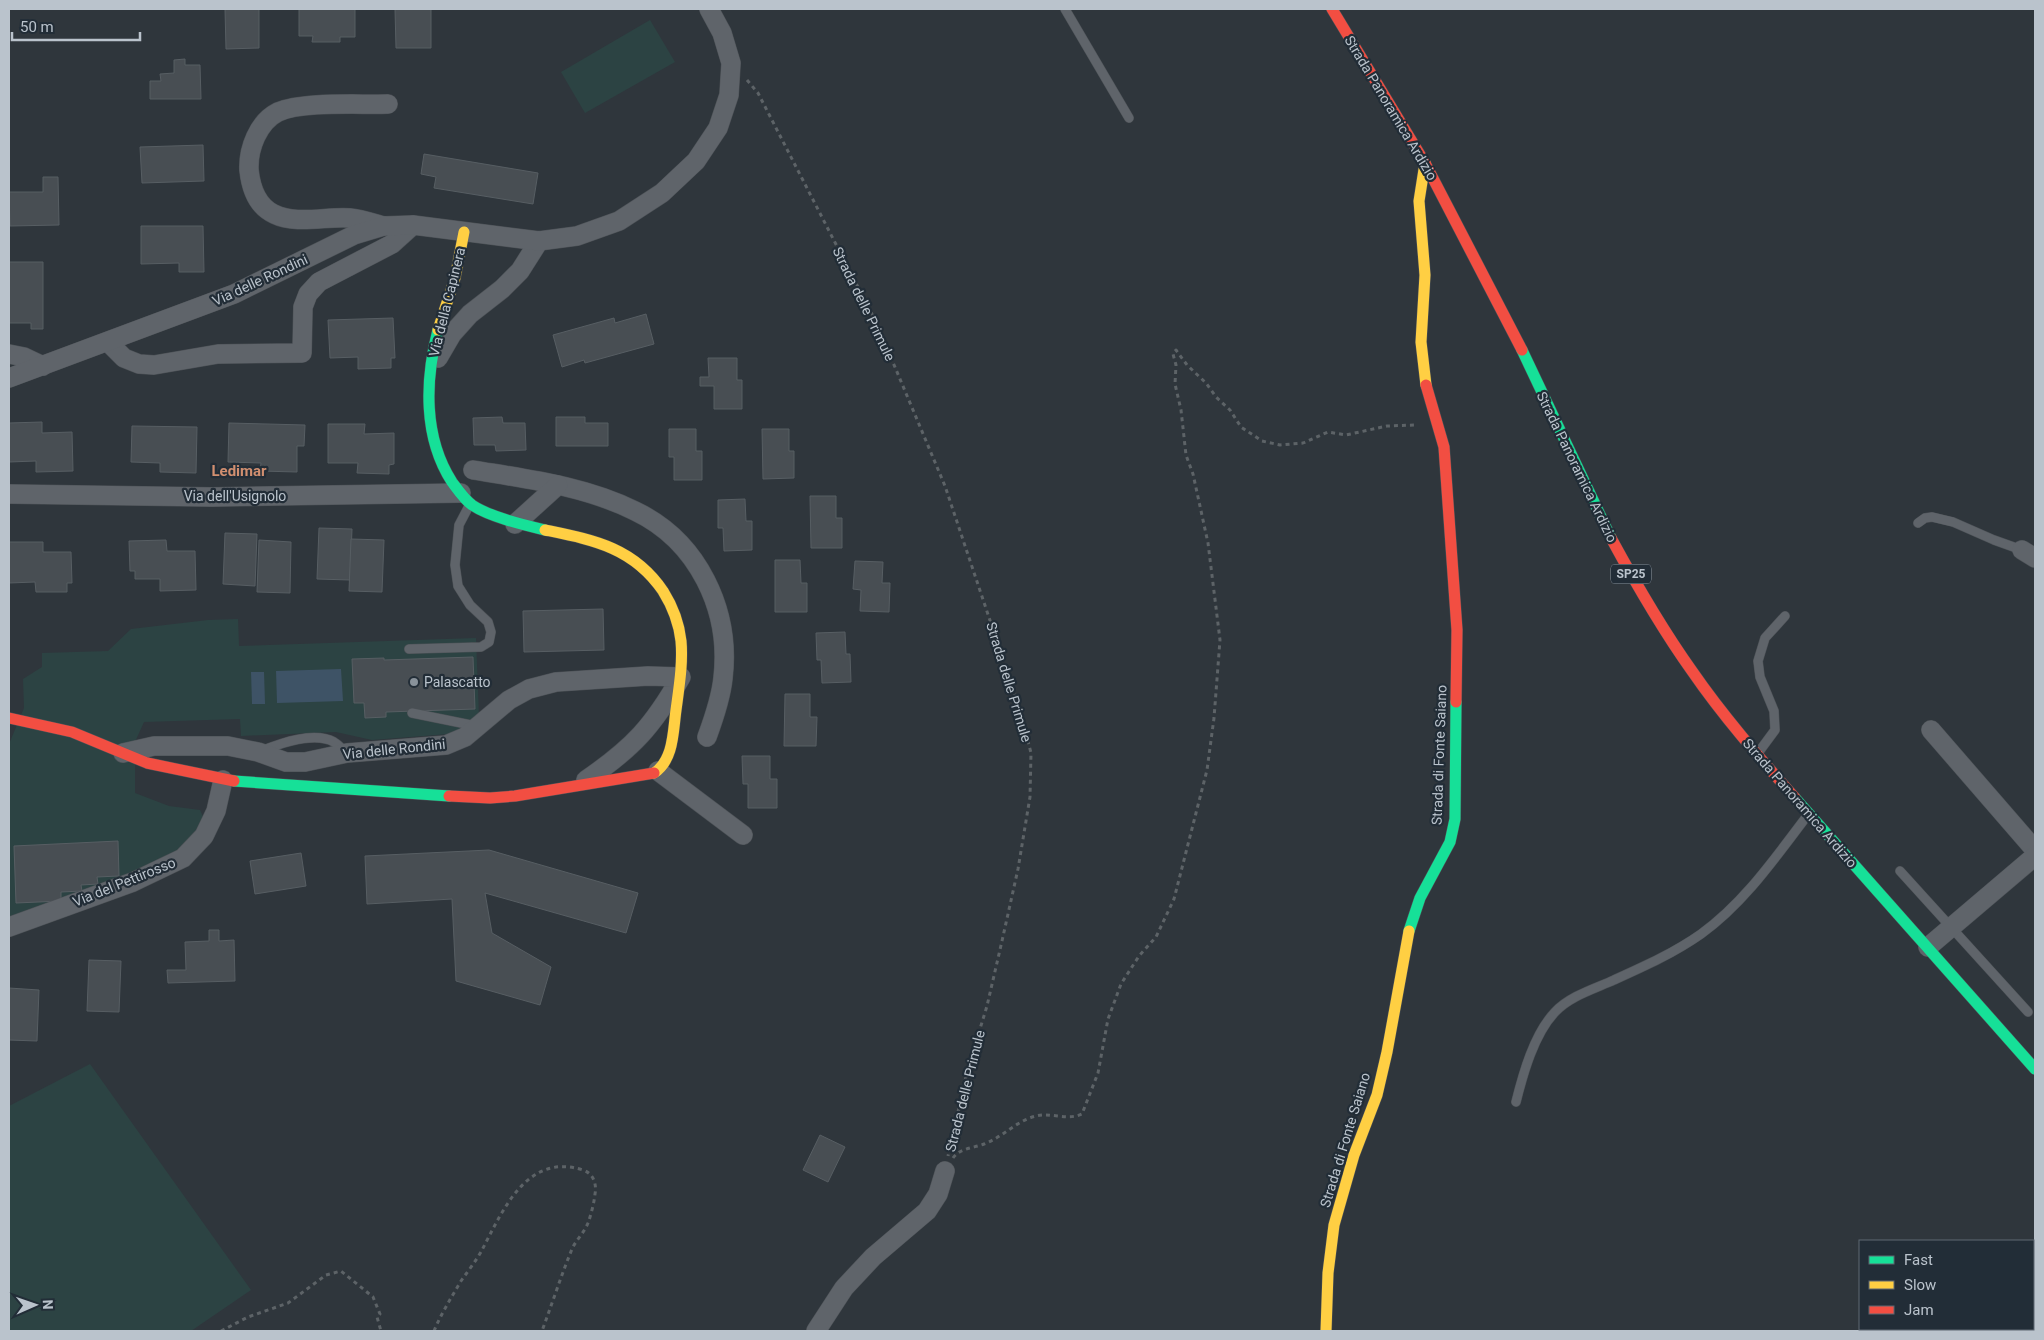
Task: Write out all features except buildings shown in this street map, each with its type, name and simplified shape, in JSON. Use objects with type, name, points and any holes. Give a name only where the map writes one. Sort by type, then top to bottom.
[{"type":"street","points":[[709,9],[722,33],[731,63]]},
{"type":"street","name":"Strada Panoramica Ardizio","points":[[1332,9],[1425,163],[1512,329],[1609,535],[1643,597],[1692,672],[1757,755],[2035,1069]]},
{"type":"street","name":"Via delle Rondini","points":[[9,378],[234,294],[354,236],[384,226],[413,225],[539,240],[577,236],[619,222],[662,193],[696,161],[718,128],[729,95],[731,63]]},
{"type":"street","points":[[384,226],[352,218],[294,219],[275,215],[262,205],[252,190],[249,169],[252,146],[260,127],[277,113],[297,106],[388,104]]},
{"type":"street","name":"Strada di Fonte Saiano","points":[[1326,1331],[1328,1273],[1334,1225],[1354,1155],[1377,1094],[1387,1052],[1406,939],[1420,898],[1450,842],[1455,819],[1457,630],[1444,447],[1424,376],[1421,342],[1425,275],[1419,201],[1425,163]]},
{"type":"street","name":"Via delle Rondini","points":[[108,342],[124,358],[139,364],[154,365],[218,354],[302,354],[303,307],[308,294],[319,282],[392,244],[413,225]]},
{"type":"street","name":"Via della Capinera","points":[[464,232],[455,279],[439,327],[430,371],[429,400],[432,432],[442,464],[466,498]]},
{"type":"street","name":"Via della Capinera","points":[[430,371],[452,334],[470,314],[502,289],[520,271],[539,240]]},
{"type":"street","points":[[9,354],[24,357],[43,366]]},
{"type":"street","points":[[473,470],[558,485],[600,497],[635,511],[667,531],[692,557],[706,580],[720,618],[724,651],[723,678],[707,737]]},
{"type":"street","points":[[515,524],[558,485]]},
{"type":"street","name":"Via dell'Usignolo","points":[[9,494],[466,498]]},
{"type":"street","points":[[9,718],[38,722],[77,733],[152,765],[223,780],[295,786],[498,798],[649,775],[658,771],[665,763],[671,745],[681,677],[682,652],[679,627],[672,605],[658,583],[640,564],[616,549],[589,538],[515,524],[466,498]]},
{"type":"street","name":"Via delle Rondini","points":[[122,752],[154,746],[228,746],[258,752],[286,762],[305,762],[347,753],[446,744],[466,738],[509,700],[529,689],[556,682],[648,676],[681,677]]},
{"type":"street","points":[[581,784],[616,760],[642,735],[663,709],[681,677]]},
{"type":"street","points":[[1932,730],[2035,850]]},
{"type":"street","points":[[658,771],[743,835]]},
{"type":"street","name":"Via del Pettirosso","points":[[9,927],[133,882],[183,858],[204,836],[216,812],[223,780]]},
{"type":"street","points":[[1928,947],[2035,856]]},
{"type":"street","name":"Strada delle Primule","points":[[816,1331],[844,1288],[873,1257],[927,1211],[938,1194],[945,1172]]},
{"type":"lane","points":[[1064,9],[1128,118]]},
{"type":"lane","points":[[409,649],[480,646],[489,642],[491,632],[488,622],[470,606],[458,586],[455,566],[459,525],[466,498]]},
{"type":"lane","points":[[1918,523],[1925,518],[1932,517],[1953,522],[2029,554]]},
{"type":"lane","points":[[1757,755],[1769,741],[1775,730],[1774,711],[1760,677],[1758,661],[1765,638],[1785,616]]},
{"type":"lane","points":[[412,713],[479,726]]},
{"type":"lane","points":[[1516,1102],[1524,1070],[1541,1032],[1554,1012],[1576,996],[1662,958],[1701,934],[1730,910],[1765,870],[1808,814]]},
{"type":"lane","points":[[1900,871],[2028,1012]]},
{"type":"path","name":"Strada delle Primule","points":[[731,63],[758,93],[876,322],[945,486],[1020,710],[1030,753],[1030,797],[1018,868],[987,1006],[968,1068],[945,1172]]},
{"type":"path","points":[[945,1172],[955,1155],[962,1150],[992,1141],[1023,1121],[1045,1115],[1069,1118],[1082,1114],[1098,1073],[1108,1019],[1115,997],[1132,966],[1156,937],[1174,899],[1182,871],[1194,813],[1209,759],[1220,640],[1208,543],[1193,474],[1186,455],[1180,401],[1175,384],[1176,365],[1173,354],[1176,350],[1187,365],[1230,410],[1241,427],[1262,441],[1280,445],[1302,443],[1328,432],[1346,435],[1386,426],[1412,426],[1436,417]]},
{"type":"path","points":[[434,1331],[445,1306],[482,1250],[490,1232],[514,1194],[534,1175],[548,1167],[572,1166],[588,1171],[595,1181],[596,1193],[588,1224],[573,1247],[542,1331]]},
{"type":"path","points":[[221,1331],[248,1316],[288,1303],[326,1275],[341,1271],[373,1297],[380,1309],[378,1317],[381,1331]]},
{"type":"green space","points":[[650,20],[675,62],[585,113],[561,72]]},
{"type":"green space","points":[[238,619],[239,646],[476,638],[479,716],[464,728],[449,734],[372,740],[336,732],[241,736],[240,719],[144,722],[135,742],[135,793],[169,806],[200,810],[206,823],[186,849],[140,874],[9,921],[9,744],[24,708],[23,679],[42,667],[42,653],[108,651],[131,629],[208,620]]},
{"type":"green space","points":[[90,1064],[251,1290],[191,1331],[9,1331],[9,1106]]},
{"type":"water","points":[[341,669],[343,701],[277,703],[276,671]]},
{"type":"water","points":[[251,672],[264,672],[265,704],[252,704]]},
{"type":"traffic: fast","points":[[438,330],[431,369],[429,408],[436,446],[452,482],[464,497],[479,509],[497,517],[545,530]]},
{"type":"traffic: fast","points":[[1522,350],[1611,538]]},
{"type":"traffic: fast","points":[[1409,931],[1420,898],[1450,842],[1455,819],[1456,702]]},
{"type":"traffic: fast","points":[[234,781],[449,796]]},
{"type":"traffic: fast","points":[[1795,798],[2035,1069]]},
{"type":"traffic: slow","points":[[1425,163],[1419,201],[1425,275],[1421,342],[1426,385]]},
{"type":"traffic: slow","points":[[438,330],[455,278],[464,232]]},
{"type":"traffic: slow","points":[[545,530],[596,542],[625,555],[639,564],[651,576],[663,591],[673,609],[681,641],[679,684],[673,736],[665,761],[654,773]]},
{"type":"traffic: slow","points":[[1326,1331],[1328,1273],[1334,1225],[1354,1155],[1377,1095],[1387,1052],[1409,931]]},
{"type":"traffic: jam","points":[[1332,9],[1425,163],[1522,350]]},
{"type":"traffic: jam","points":[[1426,385],[1444,447],[1457,630],[1456,702]]},
{"type":"traffic: jam","points":[[1611,538],[1670,639],[1704,688],[1795,798]]},
{"type":"traffic: jam","points":[[9,718],[72,732],[147,763],[234,781]]},
{"type":"traffic: jam","points":[[449,796],[490,798],[515,796],[654,773]]},
{"type":"place","name":"Palascatto","points":[[414,682]]},
{"type":"district","name":"Ledimar","points":[[239,471]]}]
